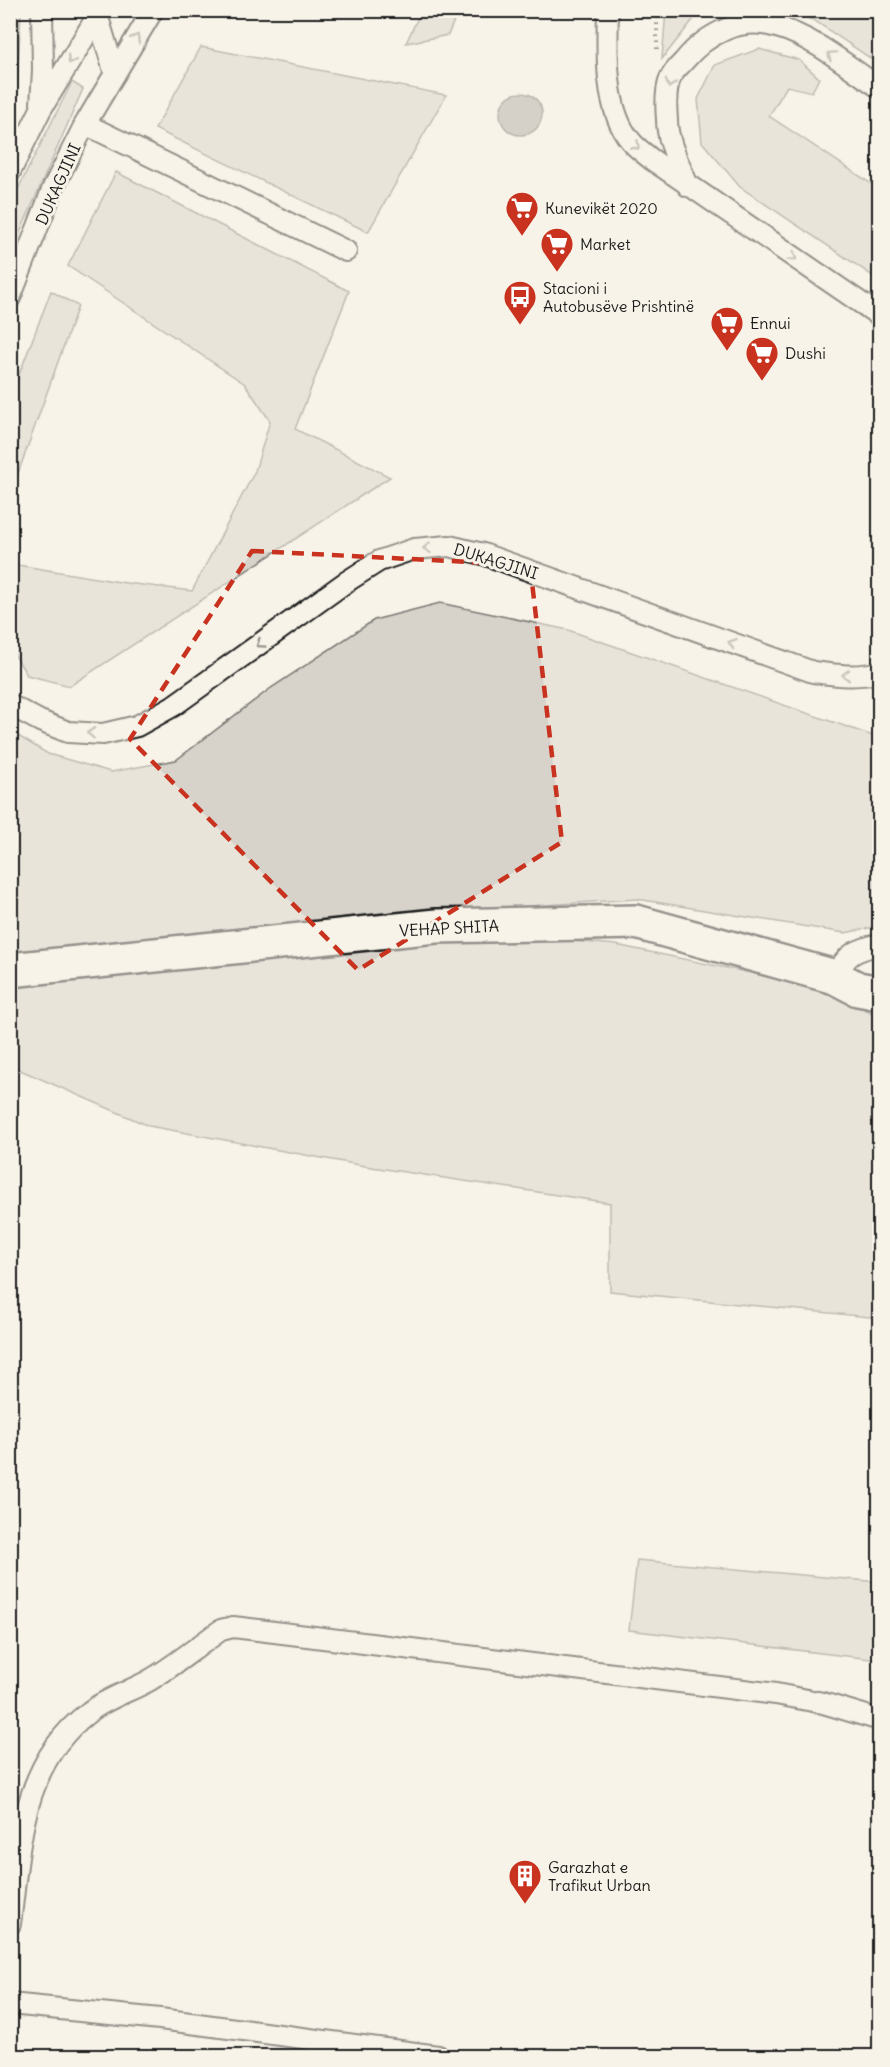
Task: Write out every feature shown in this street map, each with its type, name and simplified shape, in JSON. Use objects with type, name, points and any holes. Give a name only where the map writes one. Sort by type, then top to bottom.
[{"type":"street","name":"VEHAP SHITA","points":[[10,970],[436,926],[636,922],[835,977],[858,989],[879,993]]},
{"type":"lane","points":[[41,109],[42,10]]},
{"type":"lane","name":"DUKAGJINI","points":[[10,298],[53,188],[85,124],[153,10]]},
{"type":"lane","points":[[608,10],[607,57],[617,116],[629,139],[651,159],[688,186],[879,316]]},
{"type":"lane","points":[[10,172],[41,109],[98,13]]},
{"type":"lane","points":[[98,13],[114,74]]},
{"type":"lane","points":[[688,186],[666,123],[667,94],[670,78],[692,51],[712,35],[734,26],[754,23],[776,26],[817,45],[879,88]]},
{"type":"lane","points":[[85,124],[346,251]]},
{"type":"lane","name":"DUKAGJINI","points":[[10,705],[40,721],[68,732],[104,734],[137,726],[173,706],[346,582],[379,561],[414,549],[449,546],[483,554],[813,672],[843,676],[879,672]]},
{"type":"lane","points":[[835,977],[842,964],[853,952],[879,944]]},
{"type":"lane","points":[[10,1924],[24,1817],[34,1785],[47,1758],[69,1730],[90,1711],[151,1679],[221,1630],[250,1629],[776,1694],[823,1703],[879,1720]]},
{"type":"lane","points":[[10,2004],[160,2019],[438,2056]]},
{"type":"highlighted area","points":[[252,551],[530,565],[562,842],[358,970],[130,739]]},
{"type":"shaded area","points":[[11,10],[21,11],[16,105],[11,113]]},
{"type":"shaded area","points":[[421,10],[458,11],[448,35],[406,43]]},
{"type":"shaded area","points":[[666,11],[700,11],[662,59]]},
{"type":"shaded area","points":[[789,11],[879,11],[879,64],[815,21]]},
{"type":"shaded area","points":[[201,47],[446,95],[368,232],[155,129]]},
{"type":"shaded area","points":[[759,49],[799,60],[819,78],[812,92],[787,86],[769,116],[879,189],[879,280],[740,187],[702,142],[698,99],[715,65]]},
{"type":"shaded area","points":[[72,82],[83,89],[11,253],[11,203]]},
{"type":"shaded area","points":[[521,93],[529,94],[536,99],[541,106],[541,122],[536,129],[529,134],[521,135],[513,134],[506,129],[501,122],[500,114],[501,106],[506,99],[513,94]]},
{"type":"shaded area","points":[[116,172],[349,291],[295,429],[390,477],[70,686],[27,675],[11,649],[11,564],[126,583],[192,591],[255,471],[270,421],[245,384],[68,266]]},
{"type":"shaded area","points":[[51,291],[78,306],[11,493],[17,380]]},
{"type":"shaded area","points":[[440,603],[568,630],[879,738],[879,926],[845,933],[637,899],[359,917],[11,961],[10,731],[48,754],[111,772],[176,760],[271,688],[374,620]]},
{"type":"shaded area","points":[[518,936],[616,945],[818,987],[879,1016],[879,1318],[610,1291],[610,1203],[365,1166],[149,1126],[11,1066],[11,980]]},
{"type":"shaded area","points":[[637,1560],[879,1582],[879,1660],[629,1630]]},
{"type":"place","name":"Kunevikët 2020","points":[[522,237]]},
{"type":"place","name":"Market","points":[[557,273]]},
{"type":"place","name":"Stacioni i Autobusëve Prishtinë","points":[[520,326]]},
{"type":"place","name":"Ennui","points":[[727,352]]},
{"type":"place","name":"Dushi","points":[[762,382]]},
{"type":"place","name":"Garazhat e Trafikut Urban","points":[[525,1905]]}]
